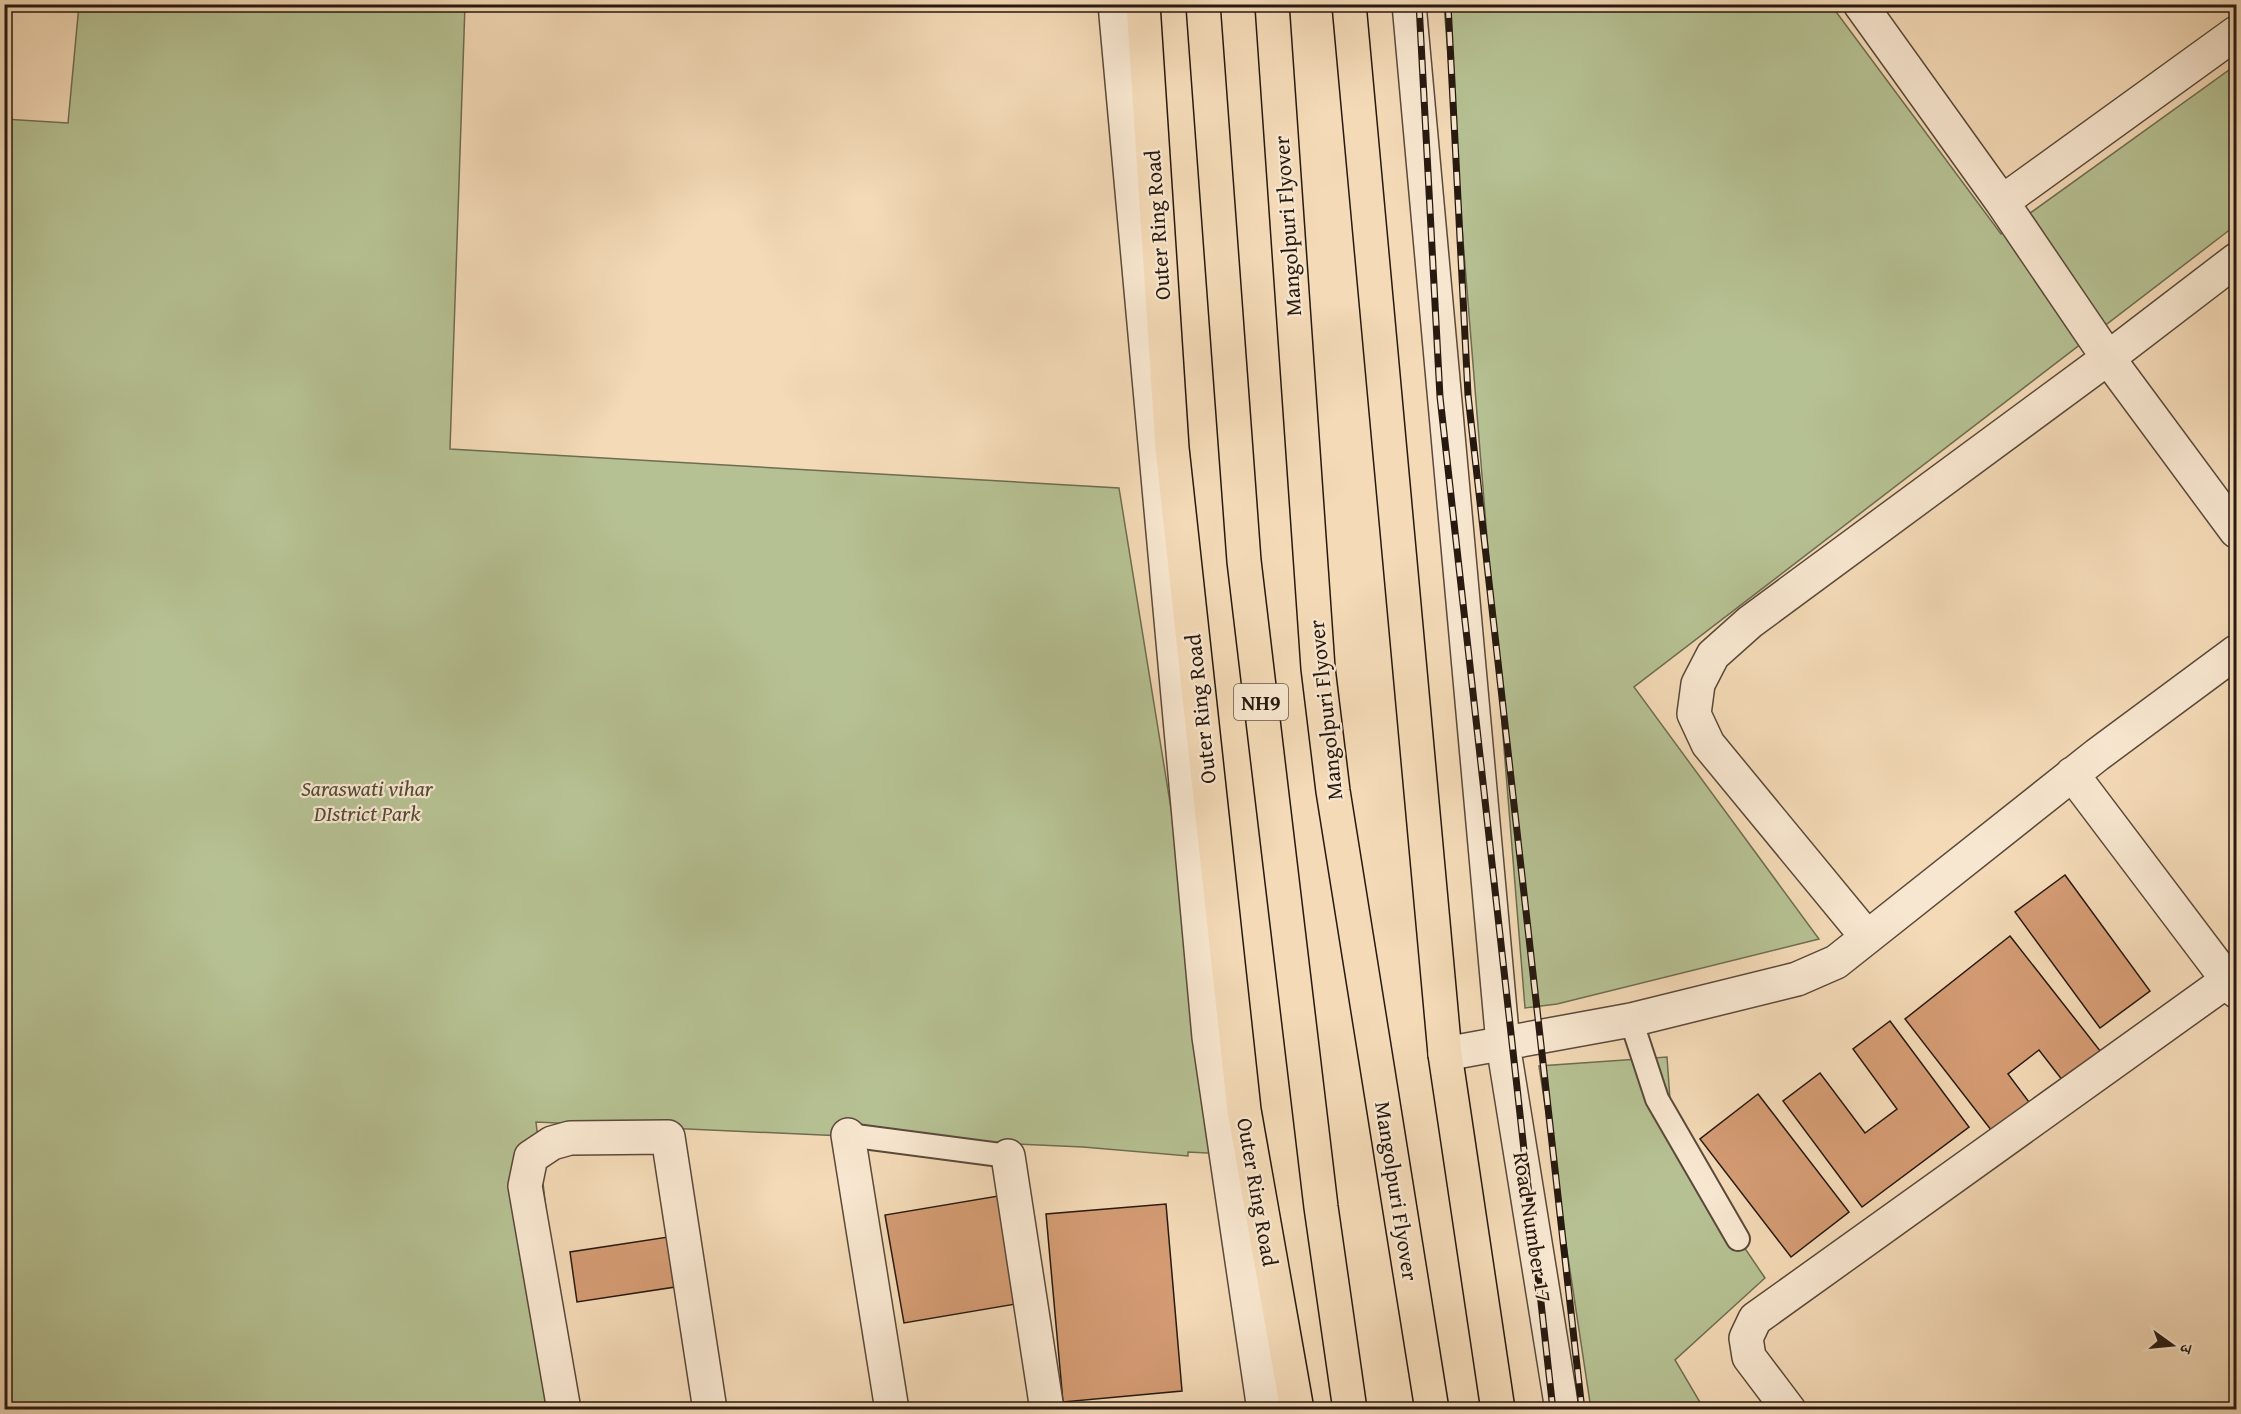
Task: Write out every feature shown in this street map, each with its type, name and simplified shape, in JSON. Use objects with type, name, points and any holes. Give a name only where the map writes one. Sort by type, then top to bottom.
[{"type":"main road","name":"Outer Ring Road","points":[[1143,4],[1172,448],[1244,1110],[1297,1410]]},
{"type":"main road","name":"NH9","points":[[1203,4],[1244,561],[1320,1207],[1349,1403]]},
{"type":"main road","name":"Mangolpuri Flyover","points":[[1272,4],[1320,679],[1333,791],[1432,1408]]},
{"type":"main road","points":[[1349,4],[1444,1054],[1498,1410]]},
{"type":"street","points":[[1115,4],[1209,1037],[1264,1410]]},
{"type":"street","name":"Road Number 17","points":[[1409,4],[1503,1044],[1562,1410]]},
{"type":"street","points":[[1860,4],[2002,202],[2108,358],[2236,531]]},
{"type":"street","points":[[2002,202],[2236,33]]},
{"type":"street","points":[[1867,937],[1708,744],[1694,714],[1698,684],[1713,655],[1750,622],[2108,358],[2236,260]]},
{"type":"street","points":[[1444,1054],[1631,1020],[1797,979],[1836,962],[2072,774],[2236,652]]},
{"type":"street","points":[[1788,1410],[1749,1357],[1746,1338],[1755,1319],[2232,986],[2072,774]]},
{"type":"street","points":[[848,1135],[892,1410]]},
{"type":"street","points":[[564,1410],[525,1186],[531,1157],[552,1143],[570,1138],[668,1137],[710,1410]]},
{"type":"street","points":[[1008,1156],[1047,1410]]},
{"type":"lane","points":[[1631,1020],[1657,1099],[1738,1239]]},
{"type":"lane","points":[[848,1135],[1008,1156]]},
{"type":"green space","name":"Saraswati vihar DIstrict Park","points":[[79,5],[465,5],[450,449],[1119,488],[1227,1154],[1188,1152],[1188,1156],[1083,1147],[536,1122],[569,1409],[5,1409],[4,119],[68,123]]},
{"type":"green space","points":[[1444,5],[1831,5],[2001,234],[2236,65],[2236,225],[1634,687],[1819,939],[1557,1004],[1525,1008]]},
{"type":"green space","points":[[1667,1057],[1673,1142],[1765,1278],[1675,1360],[1704,1409],[1591,1409],[1539,1066]]},
{"type":"building","points":[[2065,875],[2150,991],[2100,1028],[2015,912]]},
{"type":"building","points":[[2010,936],[2101,1052],[2063,1081],[2039,1050],[2008,1074],[2032,1106],[1995,1135],[1905,1019]]},
{"type":"building","points":[[1890,1021],[1969,1127],[1862,1207],[1783,1101],[1820,1073],[1865,1133],[1897,1109],[1853,1049]]},
{"type":"building","points":[[1758,1094],[1849,1212],[1791,1257],[1700,1139]]},
{"type":"building","points":[[998,1196],[1016,1304],[904,1323],[885,1215]]},
{"type":"building","points":[[1166,1204],[1182,1391],[1063,1402],[1046,1214]]},
{"type":"building","points":[[668,1237],[675,1287],[577,1302],[570,1252]]},
{"type":"railway","points":[[1419,4],[1440,397],[1553,1410]]},
{"type":"railway","points":[[1448,4],[1468,395],[1582,1410]]}]
